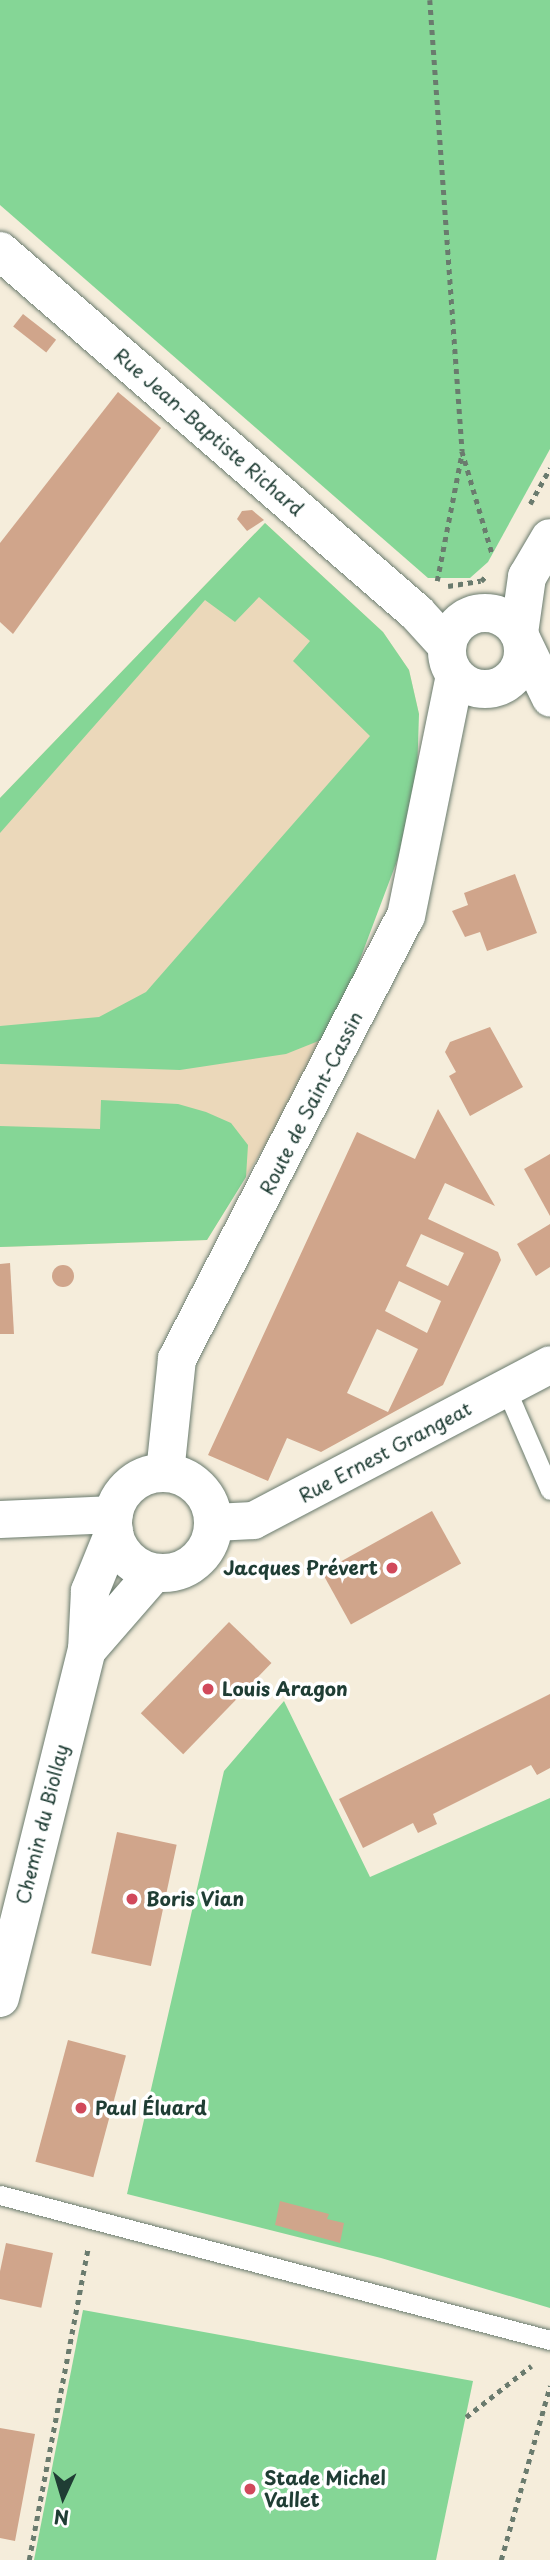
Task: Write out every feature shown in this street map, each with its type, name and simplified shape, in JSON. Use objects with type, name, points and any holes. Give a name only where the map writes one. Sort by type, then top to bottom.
[{"type":"street","name":"Rue Jean-Baptiste Richard","points":[[0,251],[417,613],[498,659]]},
{"type":"street","points":[[498,659],[511,570],[550,538]]},
{"type":"street","name":"Route de Saint-Cassin","points":[[165,1473],[177,1359],[406,916],[445,727],[498,659]]},
{"type":"street","name":"Rue Ernest Grangeat","points":[[214,1522],[253,1520],[550,1364]]},
{"type":"street","points":[[165,1473],[200,1488],[210,1504],[214,1522],[212,1537],[196,1562],[177,1572],[154,1573],[135,1566],[121,1551],[114,1523],[131,1484],[165,1473]]},
{"type":"street","points":[[0,1519],[114,1523]]},
{"type":"street","name":"Chemin du Biollay","points":[[0,1998],[11,1900],[87,1650],[90,1591],[114,1523]]},
{"type":"street","name":"Chemin du Biollay","points":[[87,1650],[154,1573]]},
{"type":"lane","points":[[506,1389],[550,1490]]},
{"type":"lane","points":[[0,2195],[550,2340]]},
{"type":"path","points":[[430,0],[462,451],[437,582],[455,587],[481,582],[488,572]]},
{"type":"path","points":[[462,451],[511,570]]},
{"type":"path","points":[[29,2560],[94,2219]]},
{"type":"path","points":[[466,2417],[494,2391],[542,2361]]},
{"type":"path","points":[[501,2560],[550,2386]]},
{"type":"shaded area","points":[[265,523],[383,632],[409,670],[419,714],[350,986],[269,1139],[207,1240],[0,1247],[0,798]]},
{"type":"green space","points":[[0,0],[550,0],[550,449],[488,562],[470,578],[428,578],[0,205]]},
{"type":"green space","points":[[265,523],[383,632],[409,670],[419,714],[417,776],[403,845],[350,986],[321,1040],[286,1054],[180,1070],[0,1064],[0,1026],[99,1017],[146,992],[370,736],[293,661],[310,641],[259,597],[235,622],[205,600],[0,833],[0,798]]},
{"type":"green space","points":[[101,1100],[178,1104],[206,1112],[231,1123],[248,1145],[246,1177],[207,1240],[0,1247],[0,1126],[100,1129]]},
{"type":"green space","points":[[284,1701],[370,1877],[550,1798],[550,2308],[381,2258],[127,2194],[224,1771]]},
{"type":"green space","name":"Stade Michel Vallet","points":[[83,2310],[473,2381],[436,2560],[34,2560]]},
{"type":"building","points":[[23,314],[56,340],[46,352],[13,327]]},
{"type":"building","points":[[118,392],[161,428],[13,634],[0,622],[0,543]]},
{"type":"building","points":[[252,510],[264,520],[247,531],[237,519],[242,511]]},
{"type":"building","points":[[515,874],[537,933],[487,951],[480,932],[465,937],[452,911],[468,905],[464,893]]},
{"type":"building","points":[[490,1027],[523,1087],[470,1116],[449,1076],[456,1072],[445,1052],[450,1042]]},
{"type":"building","points":[[438,1109],[495,1206],[445,1183],[428,1219],[498,1252],[501,1260],[443,1385],[321,1452],[287,1438],[268,1481],[208,1455],[357,1132],[415,1159]],"holes":[[[421,1234],[464,1253],[448,1286],[406,1266]],[[399,1281],[441,1301],[427,1333],[385,1311]],[[377,1329],[418,1349],[388,1412],[347,1393]]]},
{"type":"building","points":[[550,1154],[550,1216],[524,1169]]},
{"type":"building","points":[[550,1224],[550,1267],[536,1276],[517,1244]]},
{"type":"building","points":[[10,1263],[14,1334],[0,1334],[0,1264]]},
{"type":"building","points":[[63,1265],[71,1268],[74,1276],[71,1284],[63,1287],[55,1284],[52,1276],[55,1268]]},
{"type":"building","name":"Jacques Prévert","points":[[432,1511],[461,1563],[351,1625],[322,1572]]},
{"type":"building","name":"Louis Aragon","points":[[229,1622],[271,1663],[183,1754],[141,1713]]},
{"type":"building","points":[[550,1694],[550,1768],[537,1775],[531,1765],[433,1814],[437,1824],[418,1833],[413,1823],[363,1848],[339,1799]]},
{"type":"building","name":"Boris Vian","points":[[117,1832],[177,1845],[151,1966],[91,1953]]},
{"type":"building","name":"Paul Éluard","points":[[68,2040],[126,2056],[93,2177],[35,2162]]},
{"type":"building","points":[[280,2201],[329,2214],[327,2219],[344,2223],[340,2243],[275,2225]]},
{"type":"building","points":[[6,2243],[53,2253],[41,2308],[0,2299],[0,2271]]},
{"type":"building","points":[[0,2428],[35,2434],[15,2541],[0,2538]]},
{"type":"place","name":"Jacques Prévert","points":[[392,1568]]},
{"type":"place","name":"Louis Aragon","points":[[208,1689]]},
{"type":"place","name":"Boris Vian","points":[[132,1899]]},
{"type":"place","name":"Paul Éluard","points":[[81,2108]]},
{"type":"place","name":"Stade Michel Vallet","points":[[250,2489]]}]
